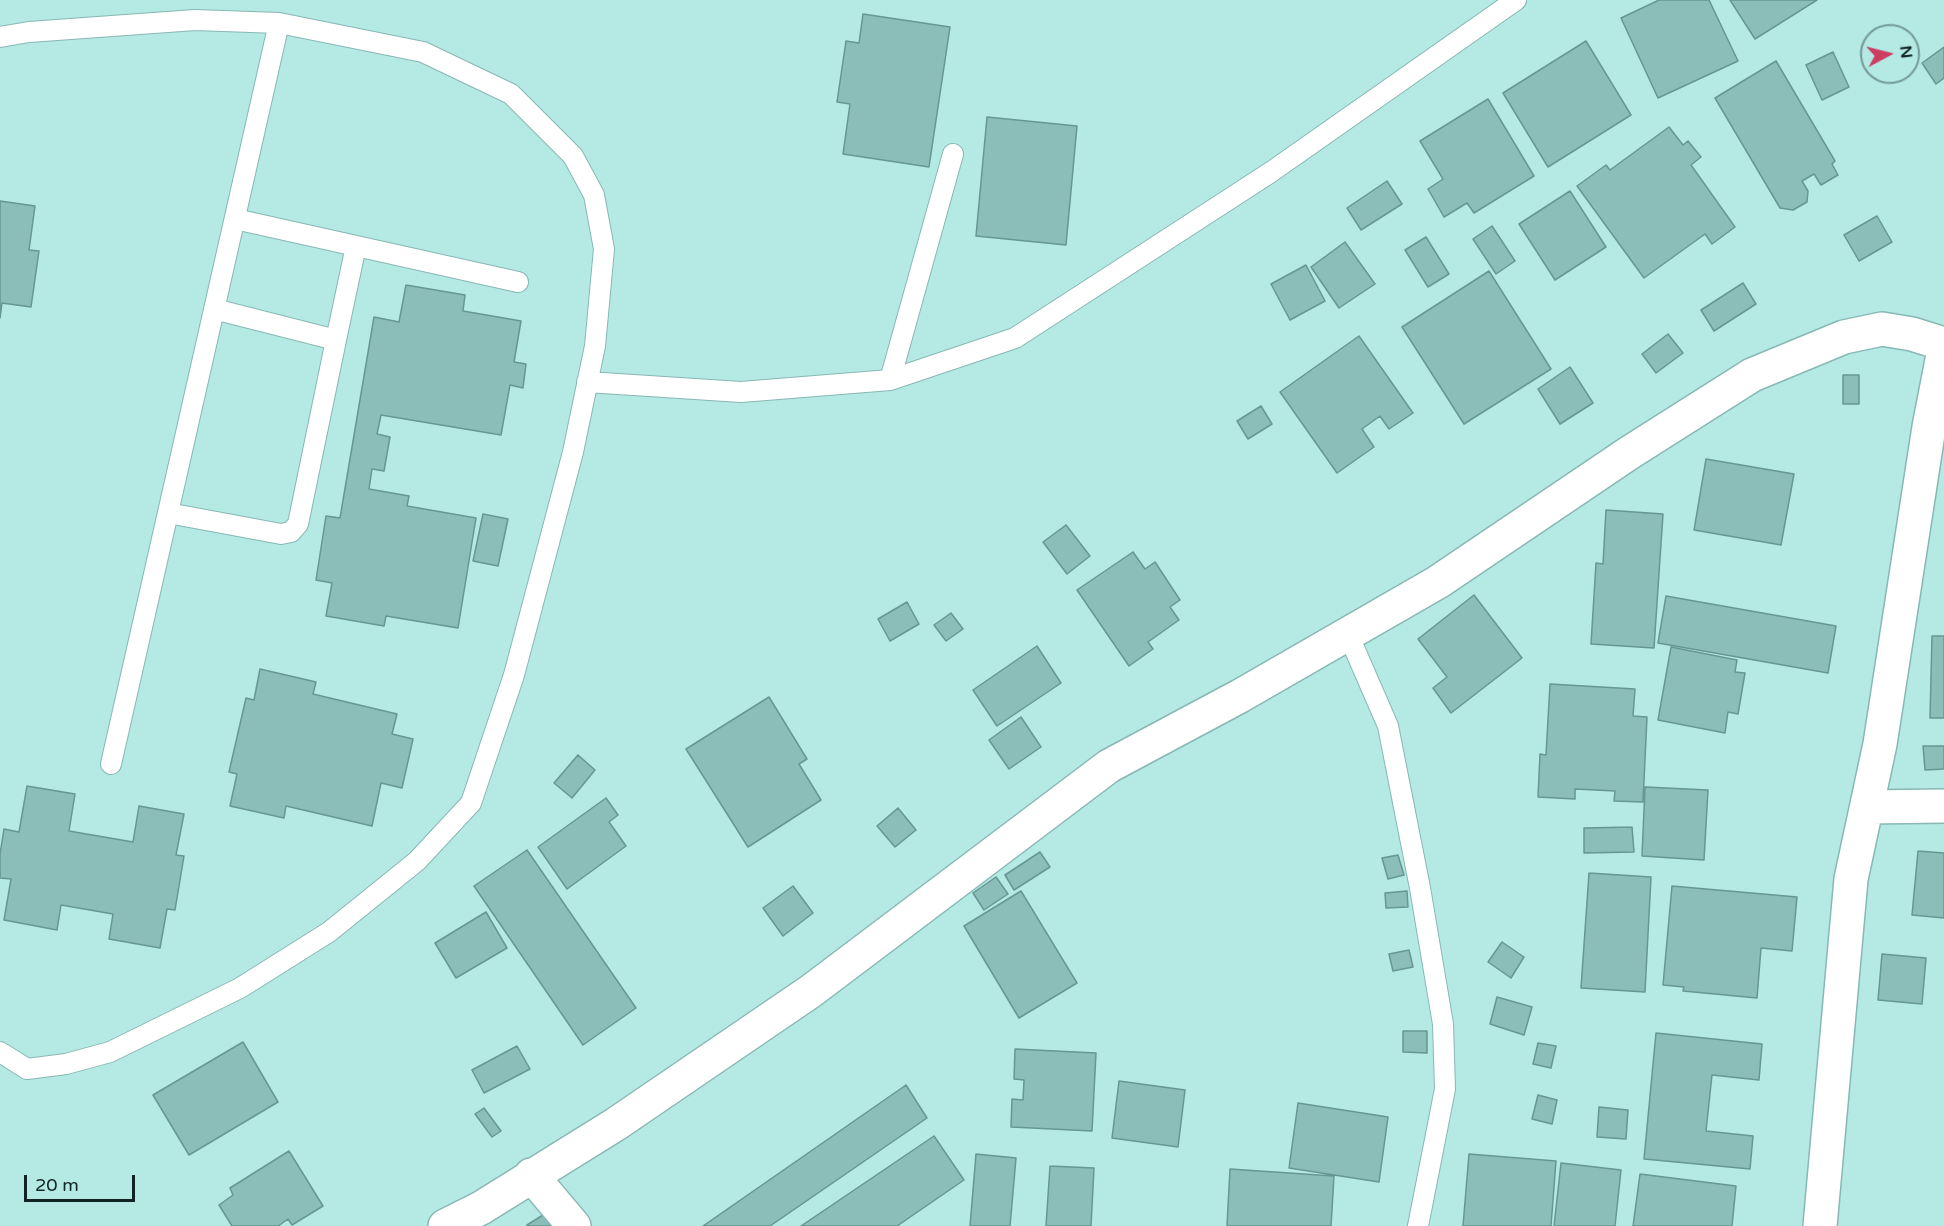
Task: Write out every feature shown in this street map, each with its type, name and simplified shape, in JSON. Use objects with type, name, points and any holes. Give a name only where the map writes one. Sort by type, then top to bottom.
[{"type":"street","points":[[445,1226],[481,1208],[616,1124],[811,991],[1109,766],[1438,582],[1629,453],[1752,375],[1844,337],[1882,329],[1944,344]]},
{"type":"street","points":[[1820,1226],[1851,879],[1880,744],[1929,427],[1944,350]]},
{"type":"street","points":[[1867,807],[1944,806]]},
{"type":"street","points":[[531,1175],[574,1226]]},
{"type":"lane","points":[[587,382],[741,392],[890,380],[1015,338],[1271,172],[1515,0]]},
{"type":"lane","points":[[0,37],[29,32],[195,20],[279,23],[423,52],[511,94],[573,156],[594,195],[604,249],[595,346],[573,452],[514,675],[471,803],[417,861],[328,932],[240,988],[110,1052],[66,1064],[27,1069],[0,1052]]},
{"type":"lane","points":[[111,764],[279,23]]},
{"type":"lane","points":[[890,380],[953,154]]},
{"type":"lane","points":[[235,219],[518,282]]},
{"type":"lane","points":[[168,513],[281,534],[291,532],[297,524],[356,246]]},
{"type":"lane","points":[[214,309],[336,340]]},
{"type":"lane","points":[[1348,634],[1388,726],[1420,888],[1443,1024],[1445,1089],[1418,1226]]},
{"type":"building","points":[[1659,0],[1709,0],[1738,61],[1658,98],[1621,18]]},
{"type":"building","points":[[1730,0],[1817,0],[1755,39]]},
{"type":"building","points":[[863,14],[950,27],[929,167],[843,154],[850,104],[837,102],[846,41],[859,43]]},
{"type":"building","points":[[1586,41],[1631,115],[1548,167],[1503,93]]},
{"type":"building","points":[[1944,47],[1944,78],[1936,84],[1922,63]]},
{"type":"building","points":[[1833,52],[1849,87],[1822,100],[1806,65]]},
{"type":"building","points":[[1776,61],[1835,161],[1832,164],[1838,175],[1821,185],[1814,174],[1802,181],[1808,191],[1807,202],[1793,210],[1780,208],[1715,98]]},
{"type":"building","points":[[1488,99],[1534,176],[1474,213],[1467,203],[1444,217],[1428,189],[1443,179],[1420,141]]},
{"type":"building","points":[[987,117],[1077,126],[1066,245],[976,236]]},
{"type":"building","points":[[1669,127],[1683,145],[1688,141],[1701,157],[1691,165],[1735,227],[1712,244],[1705,234],[1644,278],[1577,186],[1606,165],[1610,170]]},
{"type":"building","points":[[1387,181],[1402,204],[1361,230],[1347,208]]},
{"type":"building","points":[[1570,191],[1606,247],[1555,280],[1519,224]]},
{"type":"building","points":[[0,201],[35,206],[29,250],[39,251],[31,307],[2,303],[0,318]]},
{"type":"building","points":[[1877,216],[1892,242],[1859,261],[1844,235]]},
{"type":"building","points":[[1492,226],[1515,261],[1496,274],[1473,239]]},
{"type":"building","points":[[1426,237],[1449,274],[1428,287],[1405,250]]},
{"type":"building","points":[[1345,242],[1375,284],[1339,308],[1311,267]]},
{"type":"building","points":[[1306,265],[1325,301],[1290,320],[1271,284]]},
{"type":"building","points":[[1489,271],[1551,369],[1464,424],[1402,327]]},
{"type":"building","points":[[1743,283],[1756,304],[1714,331],[1701,310]]},
{"type":"building","points":[[406,285],[465,295],[463,311],[521,321],[514,362],[526,364],[523,388],[510,385],[501,435],[381,415],[377,434],[390,437],[384,471],[372,469],[369,489],[409,496],[407,506],[476,518],[458,628],[386,616],[384,626],[326,616],[332,583],[316,580],[326,516],[340,518],[374,317],[399,322]]},
{"type":"building","points":[[1668,334],[1683,353],[1656,373],[1642,354]]},
{"type":"building","points":[[1359,336],[1413,413],[1389,429],[1380,416],[1362,429],[1374,447],[1337,473],[1280,392]]},
{"type":"building","points":[[1570,367],[1593,403],[1560,424],[1538,389]]},
{"type":"building","points":[[1843,375],[1859,375],[1859,404],[1843,404]]},
{"type":"building","points":[[1261,406],[1272,424],[1248,439],[1237,421]]},
{"type":"building","points":[[1706,459],[1794,474],[1781,545],[1694,530]]},
{"type":"building","points":[[1606,510],[1663,514],[1654,648],[1591,644],[1596,563],[1603,564]]},
{"type":"building","points":[[483,514],[508,519],[498,566],[473,561]]},
{"type":"building","points":[[1066,525],[1090,556],[1067,574],[1043,542]]},
{"type":"building","points":[[1133,552],[1145,569],[1155,562],[1180,600],[1170,607],[1179,620],[1148,642],[1153,649],[1129,666],[1077,590]]},
{"type":"building","points":[[1474,595],[1522,658],[1451,713],[1433,688],[1447,677],[1418,639]]},
{"type":"building","points":[[1666,596],[1836,626],[1828,673],[1658,643]]},
{"type":"building","points":[[907,602],[919,624],[890,641],[878,619]]},
{"type":"building","points":[[951,613],[963,629],[946,641],[934,625]]},
{"type":"building","points":[[1932,636],[1944,636],[1944,718],[1930,718]]},
{"type":"building","points":[[1037,646],[1061,683],[997,726],[973,690]]},
{"type":"building","points":[[1671,647],[1737,660],[1735,672],[1745,673],[1738,714],[1728,712],[1725,733],[1658,720]]},
{"type":"building","points":[[260,669],[316,682],[313,694],[397,714],[392,734],[413,739],[402,788],[381,783],[372,826],[286,806],[284,818],[230,806],[237,774],[229,772],[246,698],[254,700]]},
{"type":"building","points":[[1550,684],[1635,689],[1633,716],[1647,717],[1643,802],[1614,801],[1615,791],[1575,789],[1575,799],[1538,797],[1540,754],[1546,755]]},
{"type":"building","points":[[769,697],[807,759],[799,764],[821,800],[748,847],[686,749]]},
{"type":"building","points":[[1021,717],[1041,747],[1009,769],[989,740]]},
{"type":"building","points":[[1923,746],[1944,746],[1944,769],[1925,770]]},
{"type":"building","points":[[578,755],[595,770],[572,798],[554,783]]},
{"type":"building","points":[[27,786],[75,794],[69,831],[133,842],[139,806],[184,814],[176,855],[184,856],[175,910],[167,909],[160,948],[109,939],[113,914],[61,905],[57,930],[4,920],[11,879],[0,878],[0,854],[4,829],[19,832]]},
{"type":"building","points":[[1645,787],[1708,790],[1704,860],[1642,856]]},
{"type":"building","points":[[606,798],[618,815],[609,822],[626,846],[567,889],[538,847]]},
{"type":"building","points":[[898,808],[916,830],[895,847],[877,826]]},
{"type":"building","points":[[1632,827],[1634,852],[1584,853],[1584,828]]},
{"type":"building","points":[[527,850],[636,1008],[583,1045],[474,886]]},
{"type":"building","points":[[1918,851],[1944,853],[1944,918],[1912,915]]},
{"type":"building","points":[[1040,852],[1050,867],[1014,890],[1005,875]]},
{"type":"building","points":[[1398,855],[1404,875],[1388,879],[1382,858]]},
{"type":"building","points":[[1589,873],[1651,877],[1645,992],[1581,988]]},
{"type":"building","points":[[996,877],[1008,894],[984,910],[973,893]]},
{"type":"building","points":[[793,886],[813,913],[783,936],[763,908]]},
{"type":"building","points":[[1672,886],[1797,897],[1792,951],[1761,948],[1757,998],[1683,991],[1684,987],[1663,985]]},
{"type":"building","points":[[1021,891],[1077,983],[1019,1018],[964,926]]},
{"type":"building","points":[[1407,891],[1408,907],[1386,908],[1385,893]]},
{"type":"building","points":[[486,912],[507,948],[456,978],[435,943]]},
{"type":"building","points":[[1502,942],[1524,957],[1511,978],[1488,962]]},
{"type":"building","points":[[1409,950],[1413,967],[1393,971],[1389,954]]},
{"type":"building","points":[[1882,954],[1926,958],[1922,1004],[1878,1000]]},
{"type":"building","points":[[1497,997],[1532,1007],[1524,1035],[1490,1024]]},
{"type":"building","points":[[1403,1031],[1427,1031],[1427,1053],[1403,1052]]},
{"type":"building","points":[[1656,1033],[1762,1044],[1759,1080],[1712,1075],[1706,1131],[1753,1136],[1750,1169],[1644,1159]]},
{"type":"building","points":[[243,1042],[278,1102],[189,1155],[153,1095]]},
{"type":"building","points":[[1538,1043],[1556,1046],[1551,1068],[1533,1064]]},
{"type":"building","points":[[517,1046],[530,1069],[484,1093],[472,1070]]},
{"type":"building","points":[[1015,1049],[1096,1053],[1092,1131],[1011,1127],[1012,1099],[1023,1100],[1024,1080],[1014,1079]]},
{"type":"building","points":[[1119,1081],[1185,1090],[1178,1147],[1112,1138]]},
{"type":"building","points":[[906,1085],[927,1118],[770,1226],[703,1226]]},
{"type":"building","points":[[1538,1095],[1557,1100],[1552,1124],[1532,1119]]},
{"type":"building","points":[[1298,1103],[1388,1117],[1379,1182],[1289,1168]]},
{"type":"building","points":[[1599,1107],[1628,1110],[1626,1139],[1597,1137]]},
{"type":"building","points":[[484,1108],[501,1131],[492,1137],[475,1114]]},
{"type":"building","points":[[934,1136],[964,1180],[897,1226],[801,1226]]},
{"type":"building","points":[[289,1151],[323,1206],[292,1225],[288,1219],[278,1226],[232,1226],[219,1205],[233,1195],[230,1188]]},
{"type":"building","points":[[976,1154],[1016,1158],[1010,1226],[970,1226]]},
{"type":"building","points":[[1469,1154],[1556,1161],[1551,1226],[1463,1226]]},
{"type":"building","points":[[1561,1163],[1621,1170],[1615,1226],[1554,1226]]},
{"type":"building","points":[[1050,1166],[1094,1168],[1091,1226],[1046,1226]]},
{"type":"building","points":[[1230,1169],[1334,1176],[1331,1226],[1227,1226]]},
{"type":"building","points":[[1640,1174],[1736,1186],[1732,1226],[1633,1226]]},
{"type":"building","points":[[551,1210],[560,1226],[527,1226],[527,1225]]}]
